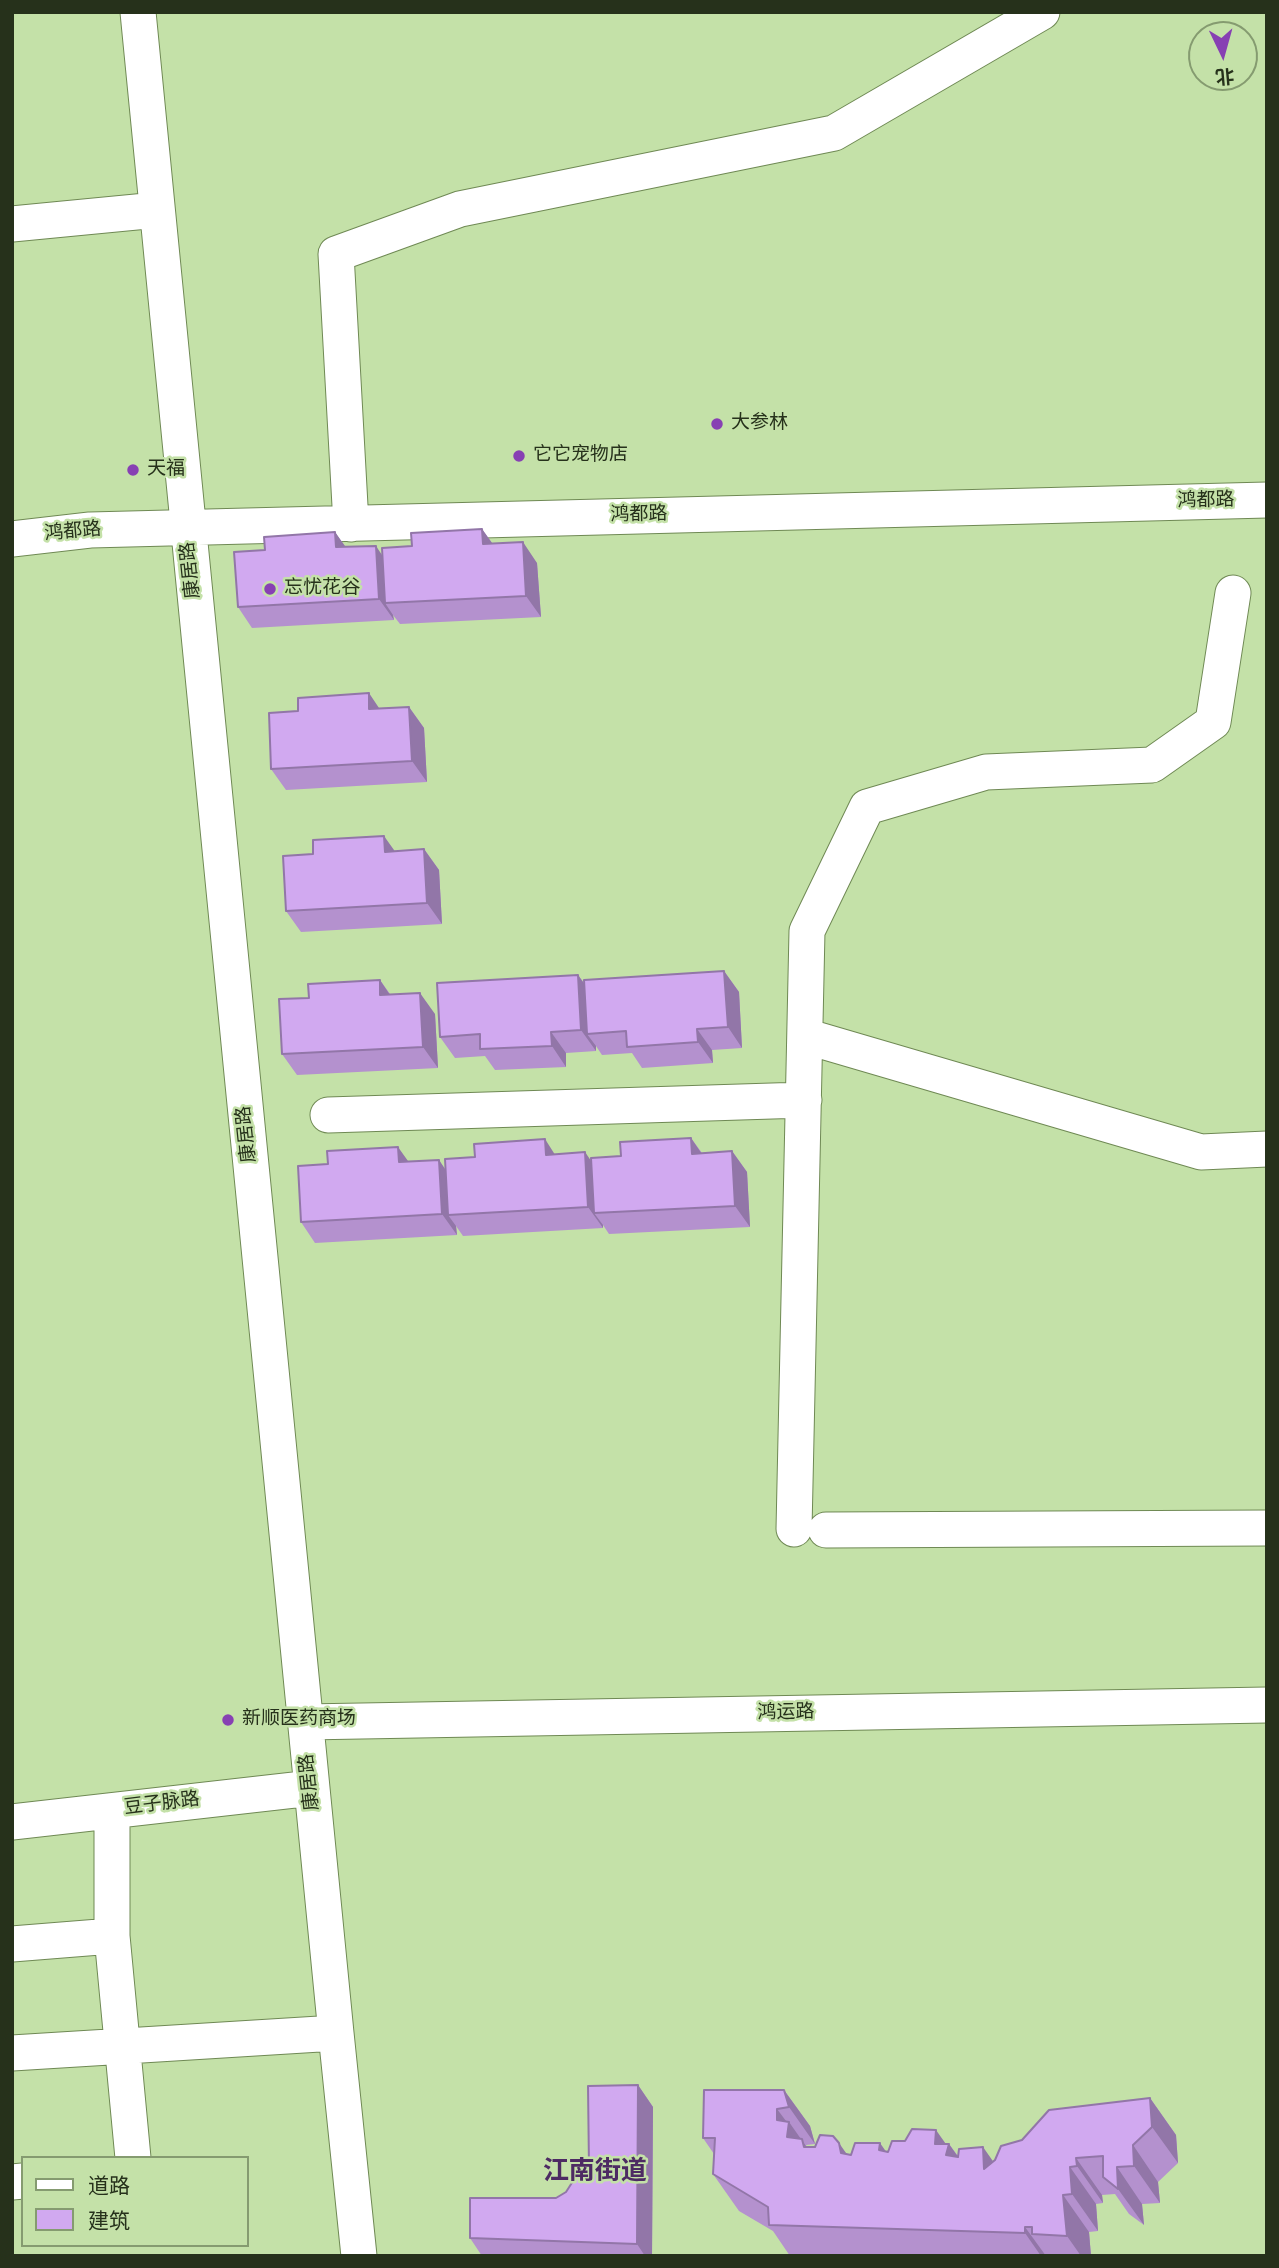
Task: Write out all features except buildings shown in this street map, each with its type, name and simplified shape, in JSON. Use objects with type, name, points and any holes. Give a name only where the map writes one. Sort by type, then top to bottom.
[{"type":"street","name":"康居路","points":[[138,12],[359,2256]]},
{"type":"street","points":[[351,524],[336,254],[460,209],[834,133],[1042,12]]},
{"type":"street","points":[[12,224],[157,210]]},
{"type":"street","name":"鸿都路","points":[[12,539],[90,530],[1267,500]]},
{"type":"street","points":[[1233,593],[1213,722],[1152,765],[986,772],[867,807],[807,931],[804,1100],[810,1529],[1267,1528]]},
{"type":"street","points":[[805,1036],[1201,1152],[1267,1149]]},
{"type":"street","points":[[328,1115],[804,1100]]},
{"type":"street","name":"鸿运路","points":[[305,1722],[1267,1705]]},
{"type":"street","name":"豆子脉路","points":[[12,1822],[312,1788]]},
{"type":"street","points":[[112,1811],[112,1936],[133,2156]]},
{"type":"street","points":[[12,1944],[112,1936]]},
{"type":"street","points":[[12,2053],[336,2033]]},
{"type":"place","name":"大参林","points":[[717,424]]},
{"type":"place","name":"它它宠物店","points":[[519,456]]},
{"type":"place","name":"天福","points":[[133,470]]},
{"type":"place","name":"忘忧花谷","points":[[270,589]]},
{"type":"place","name":"新顺医药商场","points":[[228,1720]]},
{"type":"district","name":"江南街道","points":[[595,2174]]}]
